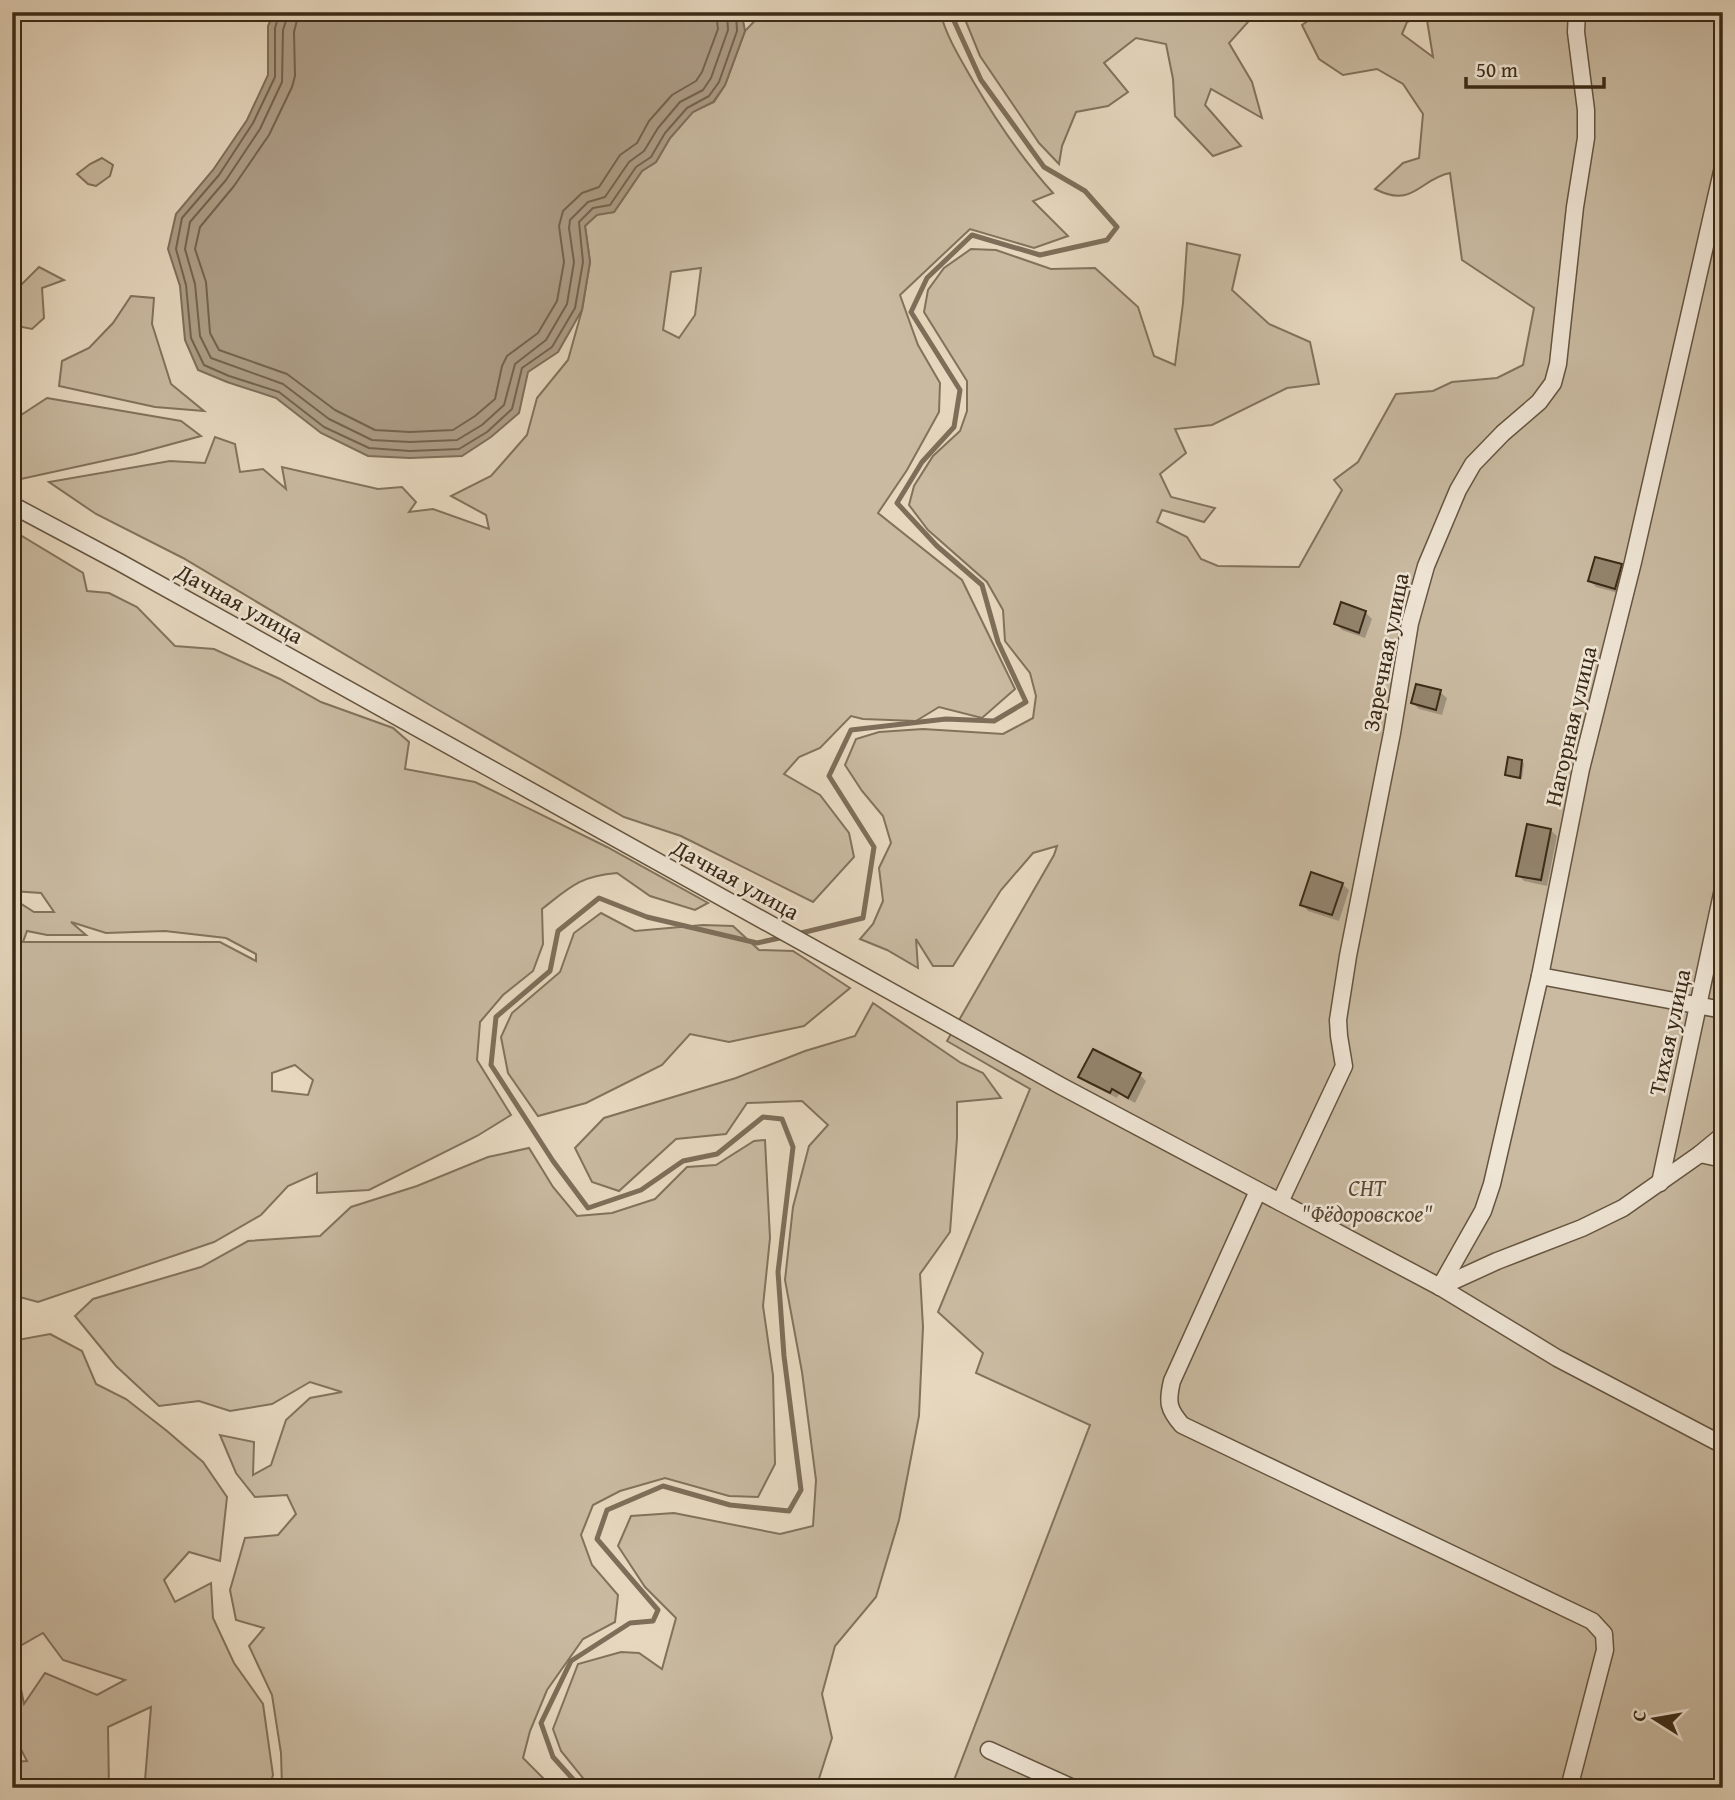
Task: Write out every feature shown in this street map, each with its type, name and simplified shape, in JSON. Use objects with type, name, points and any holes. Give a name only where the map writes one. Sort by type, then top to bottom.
[{"type":"street","name":"Заречная улица","points":[[1280,1202],[1344,1066],[1338,1020],[1348,956],[1392,733],[1410,623],[1426,566],[1458,490],[1473,464],[1539,402],[1553,383],[1558,364],[1573,219],[1587,138],[1576,32],[1577,12]]},
{"type":"street","name":"Нагорная улица","points":[[1440,1287],[1483,1211],[1492,1184],[1540,976],[1581,769],[1633,562],[1723,167]]},
{"type":"street","name":"Дачная улица","points":[[12,505],[1061,1086],[1440,1287],[1557,1358],[1723,1446]]},
{"type":"street","name":"Тихая улица","points":[[1660,1183],[1723,889]]},
{"type":"street","points":[[1540,976],[1723,1010]]},
{"type":"street","points":[[1440,1287],[1497,1261],[1582,1228],[1623,1208],[1723,1135]]},
{"type":"street","points":[[1700,1154],[1723,1159]]},
{"type":"street","points":[[1258,1191],[1172,1381],[1168,1399],[1173,1415],[1182,1425],[1592,1621],[1605,1634],[1605,1650],[1569,1788]]},
{"type":"street","points":[[989,1750],[1073,1788]]},
{"type":"green space","points":[[763,12],[940,12],[954,48],[991,111],[1020,153],[1053,193],[1033,201],[1068,236],[1034,248],[970,229],[900,295],[918,345],[940,383],[939,412],[907,470],[878,513],[962,580],[1015,689],[982,718],[939,707],[916,721],[851,716],[820,748],[799,757],[784,774],[820,795],[849,833],[854,857],[813,902],[681,836],[624,817],[183,558],[96,514],[49,482],[170,461],[205,463],[215,437],[235,444],[240,472],[263,469],[286,489],[282,467],[378,489],[402,487],[416,502],[409,512],[433,509],[489,529],[486,515],[451,496],[491,476],[527,435],[537,398],[568,360],[582,310],[590,262],[585,226],[597,214],[614,212],[642,171],[656,162],[670,138],[692,112],[714,102],[725,85],[745,31]],"holes":[[[701,268],[695,315],[679,338],[663,330],[671,272]]]},
{"type":"green space","points":[[962,12],[1257,12],[1229,43],[1252,82],[1262,118],[1211,89],[1205,105],[1241,146],[1213,156],[1175,116],[1173,79],[1166,44],[1136,38],[1104,63],[1128,92],[1108,106],[1076,112],[1062,146],[1059,164],[1039,143],[980,56]]},
{"type":"green space","name":"СНТ \"Фёдоровское\"","points":[[1321,12],[1723,12],[1723,1788],[951,1788],[1090,1425],[976,1373],[983,1353],[938,1312],[1030,1089],[947,1041],[1057,846],[1033,853],[1001,890],[953,966],[933,966],[916,939],[918,968],[887,950],[860,939],[873,924],[883,901],[879,868],[891,843],[883,816],[845,765],[856,739],[879,732],[923,729],[1003,734],[1033,718],[1036,696],[1030,673],[1005,641],[1003,610],[987,582],[928,530],[909,505],[914,486],[933,456],[960,431],[967,411],[967,381],[924,312],[928,290],[944,268],[971,249],[996,250],[1051,269],[1095,268],[1138,307],[1154,356],[1175,365],[1187,243],[1240,255],[1232,290],[1269,324],[1310,342],[1319,384],[1287,388],[1212,425],[1175,429],[1186,453],[1160,474],[1171,497],[1215,508],[1204,522],[1162,510],[1157,522],[1187,537],[1201,559],[1218,566],[1299,567],[1342,490],[1334,480],[1358,462],[1396,394],[1433,391],[1452,382],[1497,378],[1523,365],[1534,308],[1462,260],[1450,173],[1399,196],[1375,189],[1403,163],[1419,158],[1423,114],[1403,84],[1377,69],[1343,75],[1319,59],[1302,25]],"holes":[[[1426,14],[1433,57],[1402,34],[1407,22]]]},
{"type":"green space","points":[[102,158],[113,165],[110,176],[96,186],[88,184],[77,174],[90,164]]},
{"type":"green space","points":[[39,267],[64,280],[42,288],[44,318],[32,329],[12,325],[12,289],[21,285]]},
{"type":"green space","points":[[131,296],[154,298],[152,324],[171,384],[204,411],[155,407],[59,386],[62,361],[89,348],[113,323]]},
{"type":"green space","points":[[47,398],[181,421],[201,436],[135,454],[21,479],[12,475],[12,421]]},
{"type":"green space","points":[[12,530],[83,573],[87,591],[109,593],[137,607],[175,646],[214,649],[280,679],[321,702],[393,728],[409,742],[405,769],[475,782],[607,847],[708,903],[695,910],[650,896],[617,873],[576,884],[542,909],[543,944],[533,971],[503,995],[480,1022],[477,1060],[511,1115],[477,1136],[369,1190],[317,1193],[317,1173],[288,1186],[261,1215],[214,1242],[38,1302],[12,1295],[12,898],[34,912],[54,912],[41,893],[12,891]],"holes":[[[71,922],[106,933],[165,931],[226,938],[256,954],[256,961],[220,942],[23,942],[27,931],[47,935],[86,935]],[[295,1065],[313,1080],[308,1095],[272,1091],[272,1073]]]},
{"type":"green space","points":[[601,913],[635,931],[703,925],[733,926],[759,950],[793,951],[850,988],[804,1026],[729,1042],[690,1034],[662,1065],[586,1103],[538,1116],[508,1073],[501,1037],[512,1013],[560,972],[574,933]]},
{"type":"green space","points":[[873,1003],[961,1063],[983,1073],[1001,1098],[957,1102],[950,1232],[920,1274],[923,1327],[919,1416],[899,1520],[876,1597],[835,1646],[822,1694],[832,1738],[816,1788],[591,1788],[561,1751],[553,1729],[578,1664],[621,1652],[639,1653],[662,1669],[676,1618],[645,1587],[618,1546],[631,1516],[674,1513],[780,1534],[813,1526],[816,1480],[802,1372],[785,1280],[793,1207],[809,1146],[828,1125],[802,1101],[747,1103],[726,1134],[676,1139],[619,1191],[592,1182],[575,1148],[604,1118],[736,1078],[805,1051],[855,1036]]},
{"type":"green space","points":[[765,1140],[770,1238],[763,1306],[773,1375],[775,1464],[758,1497],[729,1496],[665,1478],[620,1491],[593,1505],[581,1535],[592,1565],[618,1595],[615,1622],[583,1639],[547,1690],[530,1731],[523,1758],[553,1788],[282,1788],[281,1753],[272,1695],[249,1646],[264,1628],[236,1620],[230,1590],[245,1538],[278,1535],[296,1514],[287,1495],[255,1497],[236,1473],[220,1435],[254,1442],[253,1475],[271,1465],[286,1420],[310,1398],[342,1392],[310,1382],[272,1404],[230,1411],[199,1401],[159,1406],[116,1366],[75,1316],[93,1299],[201,1267],[248,1241],[320,1236],[351,1207],[417,1186],[488,1157],[529,1148],[553,1187],[577,1216],[612,1213],[655,1199],[687,1167],[716,1165],[754,1141]]},
{"type":"green space","points":[[50,1334],[82,1351],[96,1384],[126,1399],[203,1462],[227,1497],[220,1561],[189,1552],[164,1580],[175,1602],[211,1583],[213,1618],[234,1663],[263,1704],[273,1775],[269,1788],[125,1788],[145,1780],[151,1707],[108,1727],[109,1788],[12,1788],[12,1762],[27,1761],[12,1732],[12,1371],[15,1372],[12,1365],[12,1341]],"holes":[[[43,1633],[63,1660],[125,1680],[97,1695],[45,1673],[24,1704],[13,1650]]]},
{"type":"water","points":[[274,12],[745,12],[742,15],[745,31],[725,85],[713,102],[693,112],[670,138],[656,162],[642,171],[614,212],[597,215],[585,226],[590,262],[582,310],[558,352],[528,372],[519,413],[491,437],[462,456],[368,456],[321,433],[276,398],[198,370],[185,340],[180,286],[168,249],[176,214],[213,170],[247,120],[268,75],[268,26]]},
{"type":"building","points":[[1595,557],[1622,564],[1615,589],[1588,581]]},
{"type":"building","points":[[1341,602],[1366,611],[1359,633],[1334,624]]},
{"type":"building","points":[[1416,684],[1441,690],[1436,710],[1411,703]]},
{"type":"building","points":[[1508,757],[1522,760],[1520,778],[1505,775]]},
{"type":"building","points":[[1527,824],[1551,829],[1541,880],[1516,876]]},
{"type":"building","points":[[1311,872],[1343,883],[1332,915],[1300,905]]},
{"type":"building","points":[[1093,1049],[1141,1073],[1128,1098],[1112,1089],[1110,1093],[1078,1077]]},
{"type":"waterway","points":[[797,934],[863,918],[874,847],[829,776],[851,730],[946,719],[994,721],[1026,702],[998,642],[982,585],[937,546],[897,503],[922,462],[954,427],[960,390],[911,312],[927,278],[972,235],[1040,255],[1107,240],[1117,227],[1085,191],[1044,167],[981,80],[950,12]]},
{"type":"waterway","points":[[581,1788],[553,1757],[541,1723],[571,1661],[630,1623],[653,1621],[658,1610],[597,1539],[607,1510],[663,1486],[730,1505],[789,1511],[801,1490],[784,1356],[778,1272],[793,1147],[782,1119],[763,1117],[717,1154],[683,1161],[641,1190],[588,1208],[553,1161],[491,1065],[496,1017],[550,971],[558,931],[599,898],[647,917],[757,943],[784,937]]}]
